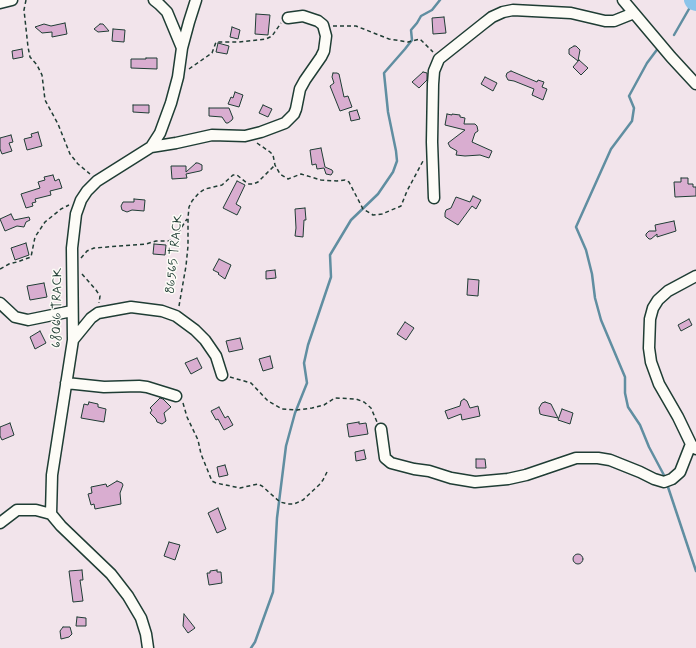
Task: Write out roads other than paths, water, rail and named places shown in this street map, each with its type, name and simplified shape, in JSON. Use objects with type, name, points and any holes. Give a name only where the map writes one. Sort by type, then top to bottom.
[{"type":"street","points":[[0,4],[12,0]]},
{"type":"street","points":[[154,0],[164,9],[169,17],[182,48]]},
{"type":"street","name":"68066 TRACK","points":[[51,514],[52,475],[72,340],[72,248],[76,214],[81,200],[87,191],[97,181],[150,147],[160,133],[171,103],[178,77],[182,48],[196,0]]},
{"type":"street","points":[[624,0],[670,57],[696,84]]},
{"type":"street","points":[[434,198],[432,142],[433,84],[434,71],[439,59],[492,17],[509,11],[571,13],[605,21],[614,21],[634,13]]},
{"type":"street","points":[[150,147],[212,135],[245,136],[285,123],[294,114],[300,89],[324,50],[326,36],[323,25],[318,21],[311,18],[296,16],[288,18]]},
{"type":"street","points":[[381,429],[385,458],[391,463],[404,467],[434,472],[451,478],[475,482],[508,479],[526,476],[576,458],[598,458],[610,460],[664,482],[672,479],[680,472],[693,447],[654,374],[651,362],[649,336],[650,319],[658,300],[668,291],[696,276]]},
{"type":"street","points":[[0,303],[15,317],[28,320],[72,311]]},
{"type":"street","points":[[72,340],[91,318],[98,313],[131,307],[149,309],[176,316],[195,330],[205,340],[216,356],[222,375]]},
{"type":"street","points":[[66,383],[104,387],[140,386],[152,388],[176,396]]},
{"type":"street","points":[[0,523],[17,510],[36,510],[51,514],[61,526],[111,574],[128,596],[141,618],[146,634],[148,648]]},
{"type":"waterway","points":[[251,648],[255,642],[273,592],[277,518],[286,446],[295,413],[307,383],[304,363],[308,345],[331,277],[330,255],[351,220],[378,194],[393,172],[397,161],[388,112],[384,73],[412,40],[411,30],[421,16],[432,10],[440,0]]},
{"type":"waterway","points":[[692,0],[696,3]]},
{"type":"waterway","points":[[674,35],[693,2]]},
{"type":"waterway","points":[[659,47],[647,63],[629,96],[634,108],[632,121],[611,149],[576,227],[586,250],[592,274],[595,298],[601,320],[625,377],[625,393],[628,407],[640,425],[649,447],[666,479]]},
{"type":"waterway","points":[[667,484],[696,571]]}]
